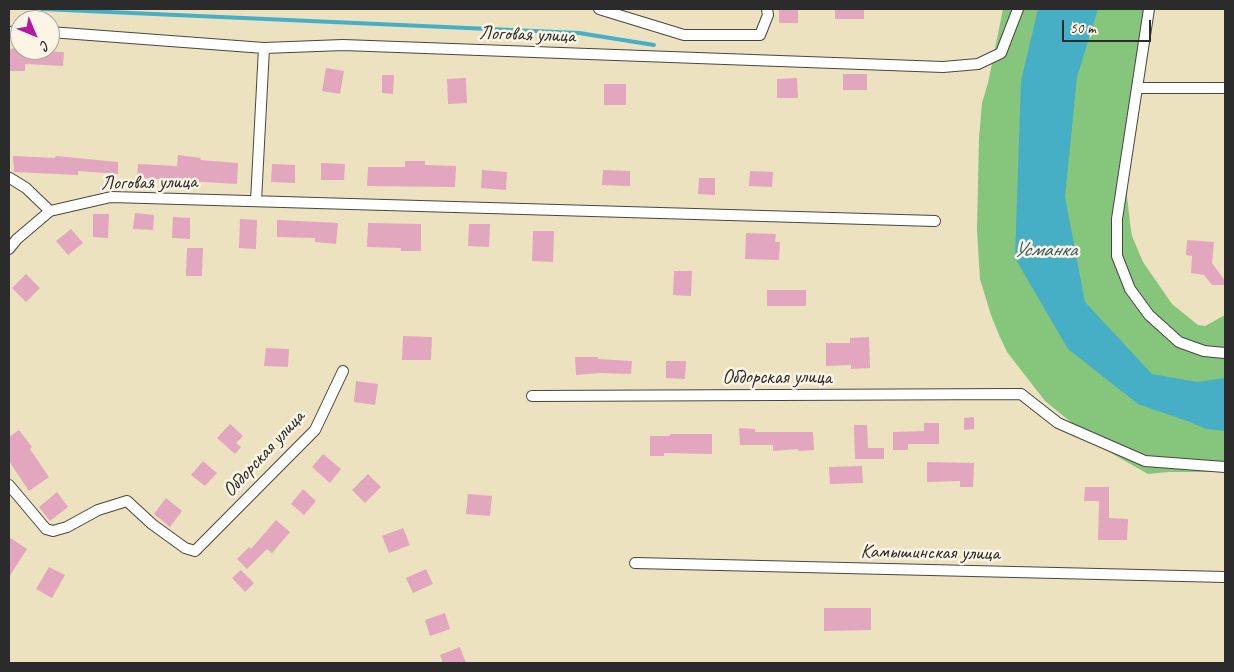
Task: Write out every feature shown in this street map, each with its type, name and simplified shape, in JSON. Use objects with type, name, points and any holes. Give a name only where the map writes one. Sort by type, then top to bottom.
[{"type":"street","points":[[599,9],[684,35],[760,35],[768,15],[767,9]]},
{"type":"street","name":"Логовая улица","points":[[60,33],[264,48],[343,45],[943,67],[978,64],[1002,53],[1018,9]]},
{"type":"street","points":[[1149,9],[1117,219],[1118,256],[1130,289],[1149,315],[1180,342],[1204,351],[1225,353]]},
{"type":"street","points":[[256,201],[264,48]]},
{"type":"street","points":[[1137,88],[1225,88]]},
{"type":"street","points":[[10,178],[26,188],[50,212]]},
{"type":"street","name":"Логовая улица","points":[[9,249],[17,239],[50,212],[111,197],[935,221]]},
{"type":"street","name":"Обдорская улица","points":[[9,485],[46,530],[53,531],[67,527],[98,510],[127,501],[152,524],[185,548],[195,552],[315,430],[343,371]]},
{"type":"street","name":"Обдорская улица","points":[[532,396],[1021,394],[1058,423],[1145,461],[1225,467]]},
{"type":"street","name":"Камышинская улица","points":[[635,563],[1225,577]]},
{"type":"green space","points":[[1003,9],[1153,9],[1129,163],[1127,196],[1132,236],[1143,262],[1172,304],[1198,325],[1205,326],[1225,315],[1225,472],[1148,474],[1104,449],[1045,401],[1007,352],[991,315],[980,279],[977,230],[979,138],[982,103]]},
{"type":"water","name":"Усманка","points":[[1038,9],[1098,9],[1077,77],[1065,197],[1085,302],[1152,374],[1197,382],[1225,378],[1225,431],[1206,429],[1138,404],[1068,349],[1015,258],[1021,81]]},
{"type":"building","points":[[779,9],[798,9],[798,23],[779,23]]},
{"type":"building","points":[[835,9],[864,9],[864,19],[835,19]]},
{"type":"building","points":[[9,49],[10,60],[60,60],[60,52],[64,52],[63,66],[25,64],[25,71],[9,71]]},
{"type":"building","points":[[326,68],[344,71],[340,94],[322,91]]},
{"type":"building","points":[[843,74],[867,74],[867,90],[843,90]]},
{"type":"building","points":[[382,75],[394,75],[393,94],[382,93]]},
{"type":"building","points":[[466,78],[467,103],[448,104],[447,79]]},
{"type":"building","points":[[797,78],[798,98],[777,98],[777,79]]},
{"type":"building","points":[[604,84],[626,84],[626,105],[604,105]]},
{"type":"building","points":[[178,155],[201,158],[200,160],[238,163],[237,184],[137,178],[138,164],[177,166]]},
{"type":"building","points":[[13,156],[55,158],[56,156],[118,162],[118,174],[78,171],[78,175],[14,172]]},
{"type":"building","points":[[405,161],[425,161],[425,165],[456,166],[455,187],[367,186],[368,167],[405,167]]},
{"type":"building","points":[[321,163],[345,164],[344,180],[321,180]]},
{"type":"building","points":[[272,164],[295,165],[295,183],[271,182]]},
{"type":"building","points":[[482,170],[507,172],[506,190],[481,188]]},
{"type":"building","points":[[603,170],[630,171],[630,186],[602,185]]},
{"type":"building","points":[[750,171],[773,172],[772,187],[749,186]]},
{"type":"building","points":[[699,178],[715,178],[715,195],[698,194]]},
{"type":"building","points":[[135,213],[154,215],[153,230],[133,229]]},
{"type":"building","points":[[93,214],[109,214],[108,238],[93,237]]},
{"type":"building","points":[[173,217],[190,218],[190,239],[172,238]]},
{"type":"building","points":[[240,219],[257,220],[256,249],[239,248]]},
{"type":"building","points":[[277,220],[338,223],[336,244],[315,242],[315,238],[277,237]]},
{"type":"building","points":[[368,223],[421,224],[421,251],[401,251],[401,248],[367,247]]},
{"type":"building","points":[[469,224],[490,224],[489,247],[468,246]]},
{"type":"building","points":[[71,229],[83,243],[68,255],[56,241]]},
{"type":"building","points":[[533,231],[554,231],[553,262],[532,261]]},
{"type":"building","points":[[746,233],[776,234],[775,242],[780,242],[779,260],[745,259]]},
{"type":"building","points":[[1187,240],[1214,242],[1212,263],[1225,281],[1225,285],[1212,285],[1204,275],[1191,273],[1192,256],[1186,255]]},
{"type":"building","points":[[187,248],[203,248],[202,276],[186,276]]},
{"type":"building","points":[[674,271],[692,271],[691,296],[673,295]]},
{"type":"building","points":[[26,274],[40,288],[26,302],[12,288]]},
{"type":"building","points":[[767,290],[806,290],[806,306],[767,306]]},
{"type":"building","points":[[403,336],[432,337],[431,360],[402,360]]},
{"type":"building","points":[[869,337],[870,368],[851,369],[851,365],[826,366],[826,343],[850,343],[850,338]]},
{"type":"building","points":[[266,348],[289,349],[288,367],[264,366]]},
{"type":"building","points":[[575,357],[598,357],[598,359],[632,361],[631,374],[600,373],[576,375]]},
{"type":"building","points":[[666,361],[686,361],[685,379],[666,378]]},
{"type":"building","points":[[356,381],[378,384],[375,405],[354,402]]},
{"type":"building","points":[[974,417],[974,429],[964,430],[964,418]]},
{"type":"building","points":[[924,423],[939,423],[939,444],[908,444],[908,450],[893,450],[893,432],[924,431]]},
{"type":"building","points":[[230,424],[243,436],[236,443],[241,447],[235,454],[217,438]]},
{"type":"building","points":[[854,425],[867,425],[868,448],[884,448],[884,459],[855,459]]},
{"type":"building","points":[[739,428],[755,429],[755,432],[813,432],[814,450],[773,451],[773,445],[740,445]]},
{"type":"building","points":[[19,430],[32,447],[30,449],[49,477],[29,491],[9,461],[9,437]]},
{"type":"building","points":[[670,434],[712,434],[712,454],[664,453],[664,456],[650,456],[650,436],[670,436]]},
{"type":"building","points":[[323,454],[341,469],[330,483],[312,467]]},
{"type":"building","points":[[203,461],[217,473],[205,486],[191,475]]},
{"type":"building","points":[[927,462],[974,463],[973,487],[960,487],[960,481],[927,482]]},
{"type":"building","points":[[862,466],[863,483],[830,484],[829,467]]},
{"type":"building","points":[[368,474],[381,487],[365,503],[352,490]]},
{"type":"building","points":[[1085,487],[1109,487],[1109,518],[1128,519],[1127,540],[1098,540],[1099,501],[1084,501]]},
{"type":"building","points":[[303,489],[316,501],[304,515],[291,504]]},
{"type":"building","points":[[57,492],[68,507],[50,521],[39,507]]},
{"type":"building","points":[[468,494],[492,496],[490,516],[466,514]]},
{"type":"building","points":[[166,498],[182,511],[170,527],[154,514]]},
{"type":"building","points":[[276,520],[290,532],[272,553],[267,549],[247,569],[237,559],[249,547],[251,549]]},
{"type":"building","points":[[403,528],[410,545],[389,553],[382,536]]},
{"type":"building","points":[[9,537],[27,549],[9,577]]},
{"type":"building","points":[[49,567],[65,575],[52,598],[36,589]]},
{"type":"building","points":[[426,569],[433,584],[413,593],[406,578]]},
{"type":"building","points":[[241,570],[254,583],[245,592],[232,578]]},
{"type":"building","points":[[824,608],[871,608],[871,630],[824,631]]},
{"type":"building","points":[[445,613],[450,629],[430,636],[425,620]]},
{"type":"building","points":[[460,647],[466,663],[443,663],[440,655]]},
{"type":"waterway","points":[[42,9],[579,33],[654,45]]}]
